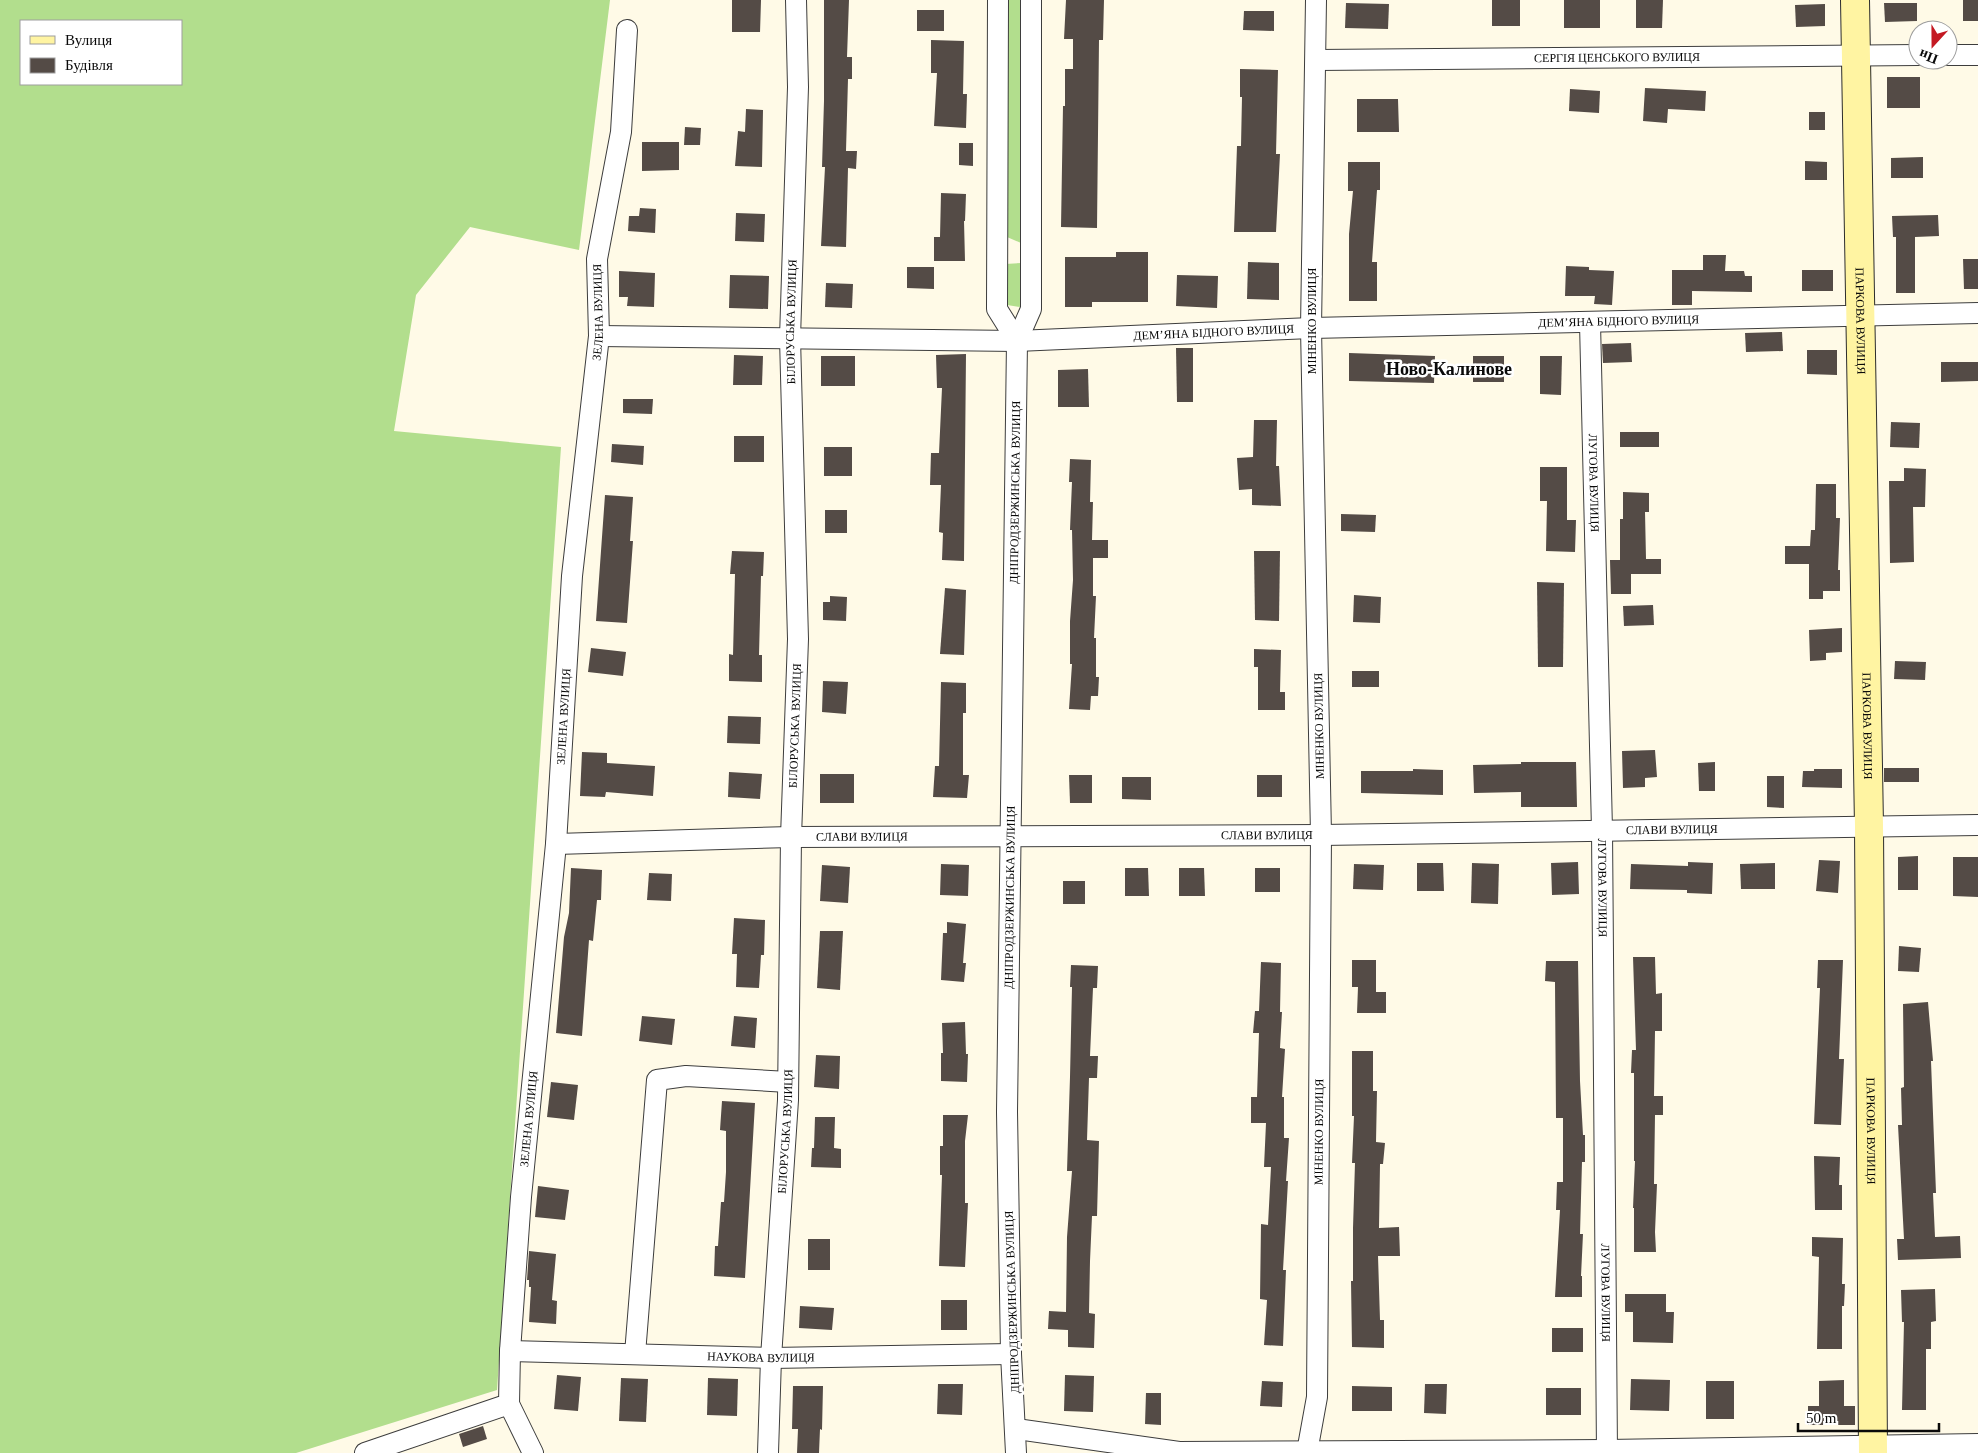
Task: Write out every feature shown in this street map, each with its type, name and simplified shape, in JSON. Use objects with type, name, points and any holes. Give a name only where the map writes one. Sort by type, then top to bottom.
[{"type":"street","name":"БІЛОРУСЬКА ВУЛИЦЯ","points":[[768,1453],[771,1358],[788,1082],[791,836],[798,639],[790,338],[798,87],[796,0]]},
{"type":"street","points":[[998,0],[997,309],[1016,341]]},
{"type":"street","name":"ДНІПРОДЗЕРЖИНСЬКА ВУЛИЦЯ","points":[[1016,1453],[1011,1354],[1007,1112],[1012,835],[1016,341],[1031,309],[1031,0]]},
{"type":"street","name":"МІНЕНКО ВУЛИЦЯ","points":[[1307,1452],[1317,1397],[1322,835],[1311,328],[1316,0]]},
{"type":"street","name":"ПАРКОВА ВУЛИЦЯ","points":[[1855,0],[1869,826],[1873,1449]]},
{"type":"street","name":"ЗЕЛЕНА ВУЛИЦЯ","points":[[533,1453],[509,1404],[510,1351],[522,1188],[556,844],[572,576],[599,336],[597,259],[621,132],[627,30]]},
{"type":"street","name":"СЕРГІЯ ЦЕНСЬКОГО ВУЛИЦЯ","points":[[1316,60],[1908,56]]},
{"type":"street","points":[[1958,56],[1978,56]]},
{"type":"street","name":"ДЕМ’ЯНА БІДНОГО ВУЛИЦЯ","points":[[599,336],[1016,341],[1311,328],[1978,313]]},
{"type":"street","name":"ЛУГОВА ВУЛИЦЯ","points":[[1590,323],[1602,830],[1607,1451]]},
{"type":"street","name":"СЛАВИ ВУЛИЦЯ","points":[[556,844],[791,836],[1322,835],[1978,825]]},
{"type":"street","points":[[635,1354],[657,1080],[686,1076],[788,1082]]},
{"type":"street","name":"НАУКОВА ВУЛИЦЯ","points":[[510,1351],[771,1358],[1011,1354]]},
{"type":"street","points":[[365,1453],[509,1404]]},
{"type":"street","points":[[1016,1429],[1179,1452],[1873,1449],[1978,1444]]},
{"type":"green space","points":[[0,0],[610,0],[579,250],[470,227],[416,295],[394,431],[561,447],[497,1390],[296,1453],[0,1453]]},
{"type":"green space","points":[[1008,0],[1024,0],[1021,243],[1007,237]]},
{"type":"green space","points":[[1021,263],[1020,307],[1007,305],[1005,264]]},
{"type":"building","points":[[732,0],[761,0],[760,32],[732,32]]},
{"type":"building","points":[[824,0],[849,0],[847,57],[852,57],[852,79],[848,79],[846,151],[857,151],[856,169],[848,168],[846,247],[821,246],[825,167],[822,167]]},
{"type":"building","points":[[1066,0],[1104,0],[1103,40],[1099,40],[1097,228],[1061,227],[1065,69],[1073,69],[1073,39],[1064,39]]},
{"type":"building","points":[[1492,0],[1520,0],[1520,26],[1492,26]]},
{"type":"building","points":[[1564,0],[1600,0],[1600,28],[1564,28]]},
{"type":"building","points":[[1636,0],[1663,0],[1662,28],[1636,28]]},
{"type":"building","points":[[1963,0],[1978,0],[1978,21],[1963,21]]},
{"type":"building","points":[[1346,3],[1389,4],[1388,29],[1345,28]]},
{"type":"building","points":[[1884,3],[1917,3],[1917,20],[1885,22]]},
{"type":"building","points":[[1825,4],[1825,26],[1796,27],[1795,5]]},
{"type":"building","points":[[917,10],[944,10],[944,31],[917,31]]},
{"type":"building","points":[[1244,11],[1274,11],[1274,31],[1243,30]]},
{"type":"building","points":[[931,40],[964,41],[963,94],[967,94],[966,128],[934,126],[937,73],[931,73]]},
{"type":"building","points":[[1240,69],[1278,70],[1276,154],[1280,154],[1276,232],[1234,232],[1237,146],[1241,146],[1242,97],[1240,97]]},
{"type":"building","points":[[1887,77],[1920,77],[1920,108],[1887,108]]},
{"type":"building","points":[[1645,88],[1706,91],[1705,111],[1668,109],[1667,123],[1643,121]]},
{"type":"building","points":[[1570,89],[1600,91],[1599,113],[1569,111]]},
{"type":"building","points":[[1357,99],[1398,99],[1399,132],[1357,132]]},
{"type":"building","points":[[746,109],[763,110],[762,167],[735,166],[738,131],[745,132]]},
{"type":"building","points":[[1809,112],[1825,112],[1825,130],[1809,130]]},
{"type":"building","points":[[685,127],[701,128],[700,145],[684,145]]},
{"type":"building","points":[[642,142],[679,142],[679,170],[642,171]]},
{"type":"building","points":[[959,143],[973,143],[973,166],[959,165]]},
{"type":"building","points":[[1923,157],[1923,178],[1891,178],[1891,158]]},
{"type":"building","points":[[1805,161],[1827,162],[1827,180],[1805,180]]},
{"type":"building","points":[[1348,162],[1380,162],[1380,190],[1377,190],[1372,262],[1377,262],[1377,301],[1349,301],[1349,234],[1353,191],[1348,191]]},
{"type":"building","points":[[941,193],[966,194],[964,221],[965,261],[934,261],[934,237],[940,237]]},
{"type":"building","points":[[640,208],[656,209],[655,233],[628,231],[629,216],[639,216]]},
{"type":"building","points":[[736,213],[765,214],[764,242],[735,241]]},
{"type":"building","points":[[1938,215],[1939,236],[1915,237],[1915,293],[1896,293],[1896,237],[1893,237],[1892,216]]},
{"type":"building","points":[[1116,252],[1148,252],[1148,302],[1092,302],[1092,307],[1065,307],[1065,257],[1116,257]]},
{"type":"building","points":[[1703,255],[1726,255],[1725,271],[1744,271],[1745,276],[1752,276],[1752,292],[1692,291],[1692,305],[1672,305],[1672,270],[1703,270]]},
{"type":"building","points":[[1963,259],[1978,259],[1978,289],[1964,289]]},
{"type":"building","points":[[1248,262],[1279,263],[1279,300],[1247,299]]},
{"type":"building","points":[[1566,266],[1589,267],[1589,270],[1614,271],[1612,305],[1594,304],[1595,296],[1565,296]]},
{"type":"building","points":[[907,267],[934,267],[934,289],[907,288]]},
{"type":"building","points":[[1802,270],[1833,270],[1833,291],[1802,291]]},
{"type":"building","points":[[619,271],[655,273],[654,307],[627,306],[628,297],[619,297]]},
{"type":"building","points":[[730,275],[769,276],[768,309],[729,308]]},
{"type":"building","points":[[1177,275],[1218,276],[1217,308],[1176,306]]},
{"type":"building","points":[[826,283],[853,284],[852,308],[825,307]]},
{"type":"building","points":[[1782,332],[1783,351],[1746,352],[1745,333]]},
{"type":"building","points":[[1631,343],[1632,362],[1603,363],[1602,344]]},
{"type":"building","points":[[1176,348],[1193,348],[1193,402],[1177,402]]},
{"type":"building","points":[[1807,350],[1837,350],[1837,375],[1807,374]]},
{"type":"building","points":[[1349,353],[1435,356],[1434,383],[1349,381]]},
{"type":"building","points":[[966,354],[964,561],[942,560],[943,533],[939,532],[941,485],[930,485],[931,453],[939,453],[942,388],[937,388],[936,355]]},
{"type":"building","points":[[734,355],[763,356],[762,385],[733,385]]},
{"type":"building","points":[[821,356],[855,356],[855,386],[821,386]]},
{"type":"building","points":[[1473,356],[1504,356],[1504,382],[1473,382]]},
{"type":"building","points":[[1540,356],[1562,356],[1561,395],[1540,394]]},
{"type":"building","points":[[1941,362],[1978,362],[1978,381],[1941,382]]},
{"type":"building","points":[[1088,369],[1089,407],[1058,407],[1058,370]]},
{"type":"building","points":[[623,399],[653,399],[652,414],[623,413]]},
{"type":"building","points":[[1254,420],[1277,420],[1276,466],[1279,466],[1281,506],[1252,505],[1252,489],[1239,490],[1237,458],[1253,457]]},
{"type":"building","points":[[1891,422],[1920,423],[1919,448],[1890,447]]},
{"type":"building","points":[[1620,432],[1659,432],[1659,447],[1620,447]]},
{"type":"building","points":[[734,436],[764,436],[764,462],[734,462]]},
{"type":"building","points":[[612,444],[644,446],[643,465],[611,462]]},
{"type":"building","points":[[824,447],[852,447],[852,476],[824,476]]},
{"type":"building","points":[[1070,459],[1091,460],[1090,502],[1093,502],[1092,540],[1108,540],[1108,558],[1093,558],[1093,596],[1096,596],[1094,638],[1096,638],[1096,677],[1099,677],[1098,696],[1091,696],[1090,710],[1069,709],[1072,664],[1070,664],[1070,621],[1073,580],[1072,530],[1070,530],[1072,482],[1069,482]]},
{"type":"building","points":[[1540,467],[1567,467],[1567,520],[1576,520],[1575,552],[1546,551],[1547,501],[1540,501]]},
{"type":"building","points":[[1904,468],[1926,469],[1925,507],[1913,507],[1914,562],[1890,563],[1889,481],[1904,481]]},
{"type":"building","points":[[1816,484],[1836,484],[1836,518],[1840,518],[1838,570],[1840,570],[1840,591],[1823,591],[1823,599],[1809,599],[1809,564],[1785,564],[1785,546],[1810,546],[1811,530],[1815,530]]},
{"type":"building","points":[[1623,492],[1649,493],[1649,512],[1645,512],[1646,559],[1661,559],[1661,574],[1631,574],[1631,594],[1611,594],[1610,560],[1620,560],[1620,519],[1623,519]]},
{"type":"building","points":[[605,495],[633,497],[630,541],[633,541],[627,623],[596,621]]},
{"type":"building","points":[[825,510],[847,510],[847,533],[825,533]]},
{"type":"building","points":[[1341,514],[1376,515],[1375,532],[1341,531]]},
{"type":"building","points":[[732,551],[764,552],[763,576],[761,576],[759,655],[762,655],[762,682],[729,681],[729,654],[733,655],[735,574],[730,574]]},
{"type":"building","points":[[1254,551],[1280,551],[1279,621],[1255,620]]},
{"type":"building","points":[[1537,582],[1564,583],[1563,667],[1538,667]]},
{"type":"building","points":[[945,588],[966,590],[964,655],[940,654]]},
{"type":"building","points":[[1354,595],[1381,597],[1380,623],[1353,622]]},
{"type":"building","points":[[830,596],[847,597],[846,621],[823,620],[823,602],[830,602]]},
{"type":"building","points":[[1653,605],[1654,625],[1624,626],[1623,606]]},
{"type":"building","points":[[1842,628],[1842,652],[1826,653],[1826,660],[1810,661],[1809,630]]},
{"type":"building","points":[[591,648],[626,652],[623,676],[588,672]]},
{"type":"building","points":[[1254,649],[1281,650],[1280,692],[1285,692],[1285,710],[1258,710],[1258,667],[1254,667]]},
{"type":"building","points":[[1895,661],[1926,662],[1925,680],[1894,679]]},
{"type":"building","points":[[1352,671],[1379,671],[1379,687],[1352,687]]},
{"type":"building","points":[[823,681],[848,682],[846,714],[822,712]]},
{"type":"building","points":[[941,682],[966,683],[966,713],[963,713],[963,775],[969,775],[967,798],[933,797],[935,766],[939,766]]},
{"type":"building","points":[[728,716],[761,717],[760,744],[727,743]]},
{"type":"building","points":[[1655,750],[1657,777],[1645,778],[1645,787],[1623,788],[1622,751]]},
{"type":"building","points":[[582,752],[607,753],[607,763],[655,766],[653,796],[606,792],[605,797],[580,796]]},
{"type":"building","points":[[1521,762],[1576,762],[1577,807],[1521,807],[1521,792],[1474,793],[1473,765],[1521,764]]},
{"type":"building","points":[[1715,762],[1715,791],[1699,791],[1698,763]]},
{"type":"building","points":[[1884,768],[1919,768],[1919,782],[1884,782]]},
{"type":"building","points":[[1413,769],[1443,770],[1443,795],[1361,793],[1361,771],[1413,771]]},
{"type":"building","points":[[1814,769],[1842,769],[1842,788],[1802,787],[1803,771],[1814,771]]},
{"type":"building","points":[[729,772],[762,774],[760,799],[728,797]]},
{"type":"building","points":[[820,774],[854,774],[854,803],[820,803]]},
{"type":"building","points":[[1069,775],[1092,775],[1092,803],[1070,803]]},
{"type":"building","points":[[1257,775],[1282,775],[1282,797],[1257,797]]},
{"type":"building","points":[[1767,776],[1784,776],[1784,808],[1767,807]]},
{"type":"building","points":[[1122,777],[1151,777],[1151,800],[1122,799]]},
{"type":"building","points":[[1918,856],[1918,890],[1898,890],[1898,857]]},
{"type":"building","points":[[1953,857],[1978,857],[1978,897],[1953,896]]},
{"type":"building","points":[[1819,860],[1840,861],[1838,893],[1816,891]]},
{"type":"building","points":[[1578,862],[1579,894],[1552,895],[1551,863]]},
{"type":"building","points":[[1688,862],[1713,863],[1712,894],[1687,893],[1687,890],[1630,889],[1631,864],[1688,866]]},
{"type":"building","points":[[1417,863],[1443,863],[1444,891],[1417,891]]},
{"type":"building","points":[[1472,863],[1499,864],[1498,904],[1471,903]]},
{"type":"building","points":[[1775,863],[1775,889],[1741,889],[1740,864]]},
{"type":"building","points":[[941,864],[969,865],[968,896],[940,895]]},
{"type":"building","points":[[1354,864],[1384,865],[1383,890],[1353,889]]},
{"type":"building","points":[[822,865],[850,867],[848,903],[820,901]]},
{"type":"building","points":[[571,868],[602,870],[601,900],[597,900],[593,941],[589,940],[582,1036],[556,1033],[564,937],[569,913]]},
{"type":"building","points":[[1125,868],[1148,868],[1149,896],[1125,896]]},
{"type":"building","points":[[1179,868],[1204,868],[1205,896],[1179,896]]},
{"type":"building","points":[[1255,868],[1280,868],[1280,892],[1255,892]]},
{"type":"building","points":[[649,873],[672,874],[671,901],[647,900]]},
{"type":"building","points":[[1063,881],[1085,881],[1085,904],[1063,904]]},
{"type":"building","points":[[734,918],[765,920],[764,955],[761,955],[759,988],[736,987],[737,954],[732,954]]},
{"type":"building","points":[[947,922],[966,924],[963,963],[966,963],[964,982],[941,980],[943,933],[947,933]]},
{"type":"building","points":[[820,931],[843,931],[840,990],[817,988]]},
{"type":"building","points":[[1899,946],[1921,948],[1919,972],[1898,971]]},
{"type":"building","points":[[1633,957],[1655,957],[1656,994],[1662,993],[1662,1031],[1655,1031],[1654,1096],[1663,1096],[1663,1115],[1655,1115],[1654,1184],[1657,1184],[1656,1252],[1634,1252],[1634,1073],[1631,1073],[1632,1050],[1636,1050]]},
{"type":"building","points":[[1352,960],[1376,960],[1376,992],[1386,992],[1386,1013],[1357,1013],[1358,987],[1352,987]]},
{"type":"building","points":[[1818,960],[1843,960],[1839,1059],[1844,1059],[1841,1125],[1814,1124],[1820,988],[1817,988]]},
{"type":"building","points":[[1546,961],[1578,961],[1580,1081],[1583,1135],[1585,1135],[1585,1162],[1582,1162],[1580,1234],[1583,1234],[1582,1297],[1555,1297],[1560,1210],[1556,1210],[1557,1182],[1563,1182],[1563,1118],[1556,1118],[1555,982],[1545,981]]},
{"type":"building","points":[[1261,962],[1281,963],[1280,1012],[1282,1012],[1280,1048],[1285,1049],[1282,1097],[1284,1097],[1284,1138],[1289,1138],[1283,1270],[1286,1270],[1283,1346],[1264,1345],[1267,1300],[1260,1299],[1261,1224],[1268,1225],[1271,1167],[1264,1167],[1266,1123],[1251,1123],[1251,1097],[1257,1097],[1259,1033],[1253,1033],[1255,1011],[1259,1011]]},
{"type":"building","points":[[1071,965],[1098,966],[1097,988],[1093,988],[1090,1056],[1098,1056],[1097,1078],[1089,1078],[1087,1140],[1099,1141],[1097,1216],[1092,1216],[1090,1261],[1089,1313],[1095,1314],[1094,1348],[1068,1347],[1068,1330],[1048,1329],[1049,1311],[1066,1312],[1067,1237],[1072,1171],[1067,1171]]},
{"type":"building","points":[[1928,1002],[1933,1061],[1931,1061],[1936,1193],[1933,1193],[1935,1237],[1960,1236],[1961,1258],[1898,1260],[1897,1239],[1904,1239],[1898,1125],[1902,1125],[1901,1088],[1904,1087],[1903,1004]]},
{"type":"building","points":[[642,1016],[675,1019],[672,1045],[639,1041]]},
{"type":"building","points":[[734,1016],[757,1018],[755,1048],[731,1046]]},
{"type":"building","points":[[965,1022],[966,1054],[968,1054],[967,1082],[941,1081],[941,1053],[943,1053],[942,1023]]},
{"type":"building","points":[[1352,1051],[1373,1051],[1373,1091],[1377,1091],[1376,1142],[1385,1143],[1383,1164],[1380,1164],[1379,1228],[1399,1227],[1400,1256],[1378,1256],[1380,1320],[1384,1320],[1384,1348],[1352,1347],[1351,1281],[1353,1281],[1355,1163],[1352,1163],[1354,1116],[1352,1116]]},
{"type":"building","points":[[816,1055],[840,1056],[839,1089],[814,1087]]},
{"type":"building","points":[[551,1082],[578,1085],[574,1120],[547,1117]]},
{"type":"building","points":[[722,1101],[755,1103],[745,1278],[714,1276],[715,1246],[718,1246],[721,1202],[724,1202],[726,1172],[726,1131],[720,1130]]},
{"type":"building","points":[[943,1115],[968,1115],[965,1141],[965,1203],[968,1203],[965,1267],[939,1266],[942,1175],[940,1175],[940,1146],[943,1146]]},
{"type":"building","points":[[815,1117],[835,1117],[834,1148],[841,1149],[841,1168],[811,1167]]},
{"type":"building","points":[[1814,1156],[1840,1157],[1839,1185],[1842,1185],[1842,1210],[1815,1210]]},
{"type":"building","points":[[538,1186],[569,1190],[565,1220],[535,1217]]},
{"type":"building","points":[[1812,1237],[1843,1238],[1842,1284],[1845,1284],[1844,1306],[1842,1306],[1842,1349],[1817,1349],[1819,1257],[1812,1256]]},
{"type":"building","points":[[808,1239],[830,1239],[830,1270],[808,1270]]},
{"type":"building","points":[[529,1251],[556,1254],[552,1300],[557,1301],[556,1324],[529,1322],[531,1287],[529,1287],[529,1280],[527,1280]]},
{"type":"building","points":[[1935,1289],[1936,1321],[1931,1322],[1931,1349],[1926,1349],[1926,1410],[1902,1410],[1904,1322],[1902,1322],[1901,1290]]},
{"type":"building","points":[[1625,1294],[1666,1294],[1666,1312],[1674,1312],[1673,1343],[1633,1342],[1633,1312],[1625,1312]]},
{"type":"building","points":[[941,1300],[967,1300],[967,1330],[941,1330]]},
{"type":"building","points":[[800,1306],[834,1308],[832,1330],[799,1328]]},
{"type":"building","points":[[1552,1328],[1583,1328],[1583,1352],[1552,1352]]},
{"type":"building","points":[[557,1375],[581,1377],[578,1411],[554,1409]]},
{"type":"building","points":[[1065,1375],[1094,1376],[1093,1412],[1064,1411]]},
{"type":"building","points":[[621,1378],[648,1379],[646,1422],[619,1421]]},
{"type":"building","points":[[708,1378],[738,1379],[737,1416],[707,1415]]},
{"type":"building","points":[[1631,1379],[1670,1380],[1669,1411],[1630,1410]]},
{"type":"building","points":[[1844,1380],[1844,1406],[1855,1406],[1855,1425],[1808,1425],[1808,1406],[1819,1406],[1819,1381]]},
{"type":"building","points":[[1262,1381],[1283,1382],[1282,1407],[1260,1406]]},
{"type":"building","points":[[1706,1381],[1734,1381],[1734,1419],[1706,1419]]},
{"type":"building","points":[[938,1384],[963,1384],[962,1415],[937,1414]]},
{"type":"building","points":[[1425,1384],[1447,1384],[1446,1414],[1424,1413]]},
{"type":"building","points":[[793,1386],[823,1386],[822,1430],[820,1429],[819,1453],[797,1453],[798,1429],[792,1429]]},
{"type":"building","points":[[1352,1386],[1392,1387],[1392,1411],[1352,1411]]},
{"type":"building","points":[[1546,1388],[1581,1388],[1581,1415],[1546,1415]]},
{"type":"building","points":[[1146,1393],[1161,1393],[1161,1425],[1145,1424]]},
{"type":"building","points":[[483,1426],[487,1439],[463,1447],[459,1434]]},
{"type":"district","name":"Ново-Калинове","points":[[1449,369]]}]
